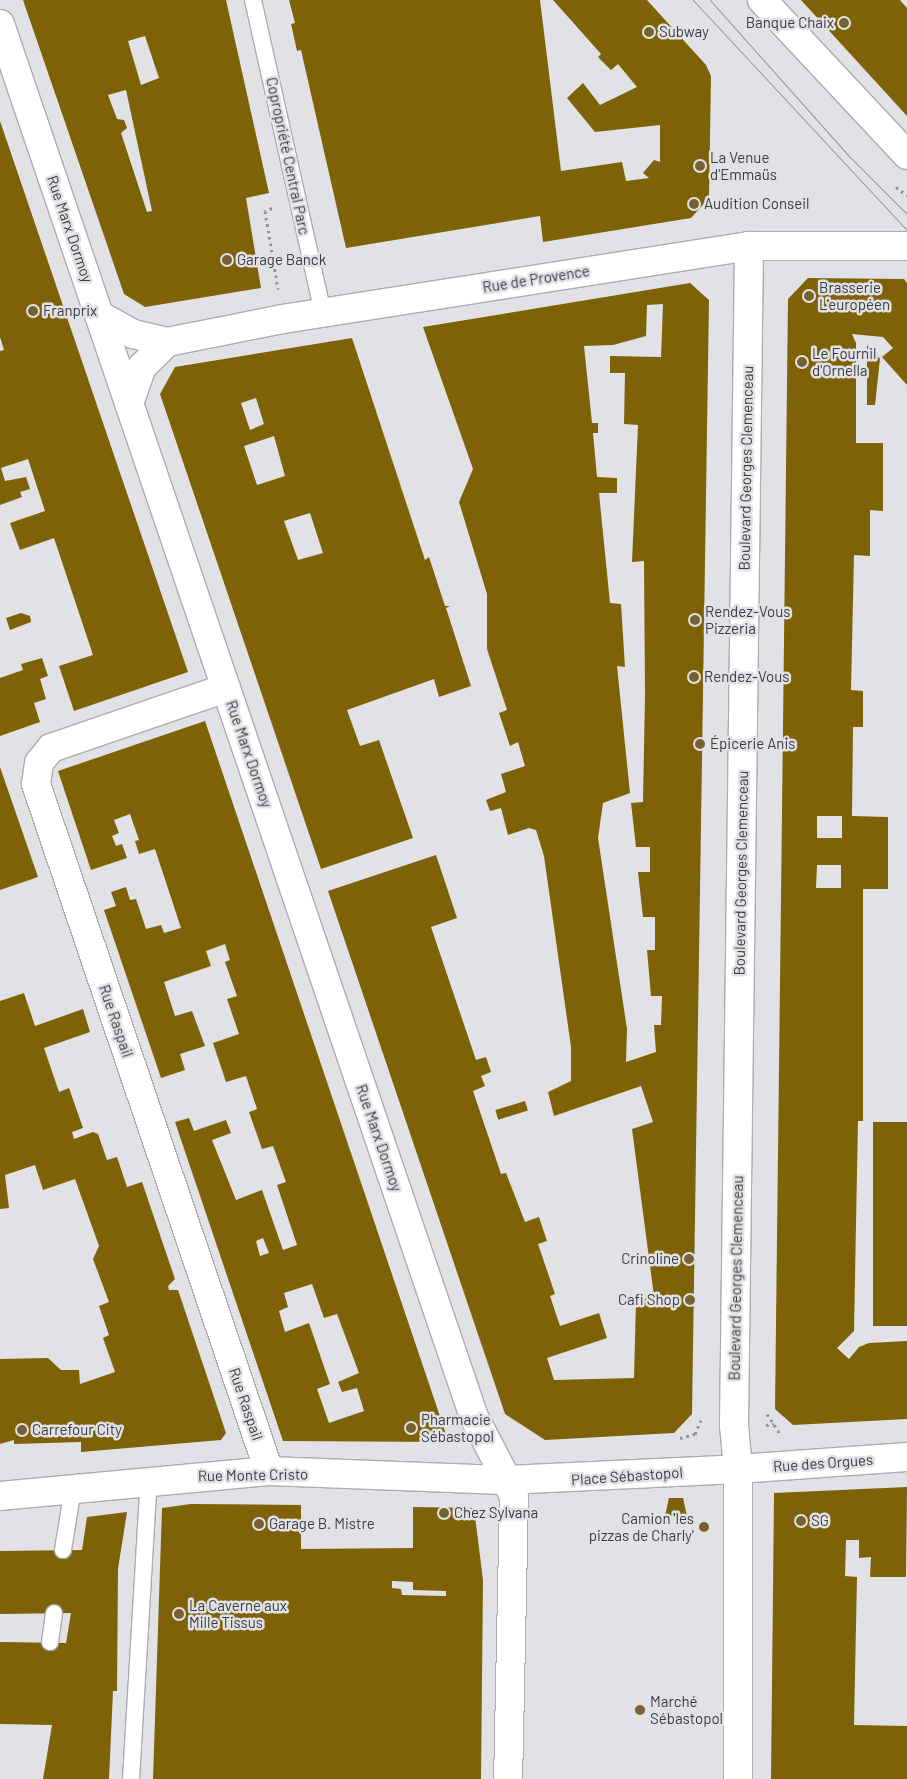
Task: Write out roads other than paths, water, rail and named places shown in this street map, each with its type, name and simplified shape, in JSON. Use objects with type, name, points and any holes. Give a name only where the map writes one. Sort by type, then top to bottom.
[{"type":"street","points":[[762,0],[907,155]]},
{"type":"street","name":"Rue Marx Dormoy","points":[[0,24],[474,1417],[507,1480]]},
{"type":"street","name":"Rue de Provence","points":[[99,316],[133,334],[167,342],[323,312],[749,246],[904,250]]},
{"type":"street","name":"Boulevard Georges Clemenceau","points":[[738,1469],[734,1405],[749,246]]},
{"type":"street","points":[[129,404],[142,367],[167,342]]},
{"type":"street","name":"Rue Raspail","points":[[226,688],[51,748],[39,763],[36,784],[268,1471]]},
{"type":"street","name":"Rue des Orgues","points":[[738,1469],[907,1457]]},
{"type":"street","points":[[738,1469],[738,1779]]},
{"type":"street","name":"Place Sébastopol","points":[[507,1480],[738,1469]]},
{"type":"street","name":"Rue Monte Cristo","points":[[0,1496],[149,1480],[268,1471],[507,1480]]},
{"type":"street","points":[[507,1480],[514,1497],[508,1779]]},
{"type":"lane","name":"Copropriété Central Parc","points":[[253,0],[323,312]]},
{"type":"lane","points":[[132,1779],[149,1480]]},
{"type":"lane","points":[[63,1550],[73,1488]]},
{"type":"lane","points":[[50,1642],[54,1613]]},
{"type":"tram line","points":[[693,0],[907,230]]},
{"type":"tram line","points":[[710,0],[850,157],[907,214]]},
{"type":"place","name":"Banque Chaix","points":[[844,23]]},
{"type":"place","name":"Subway","points":[[649,32]]},
{"type":"place","name":"La Venue d'Emmaüs","points":[[700,166]]},
{"type":"place","name":"Audition Conseil","points":[[694,204]]},
{"type":"place","name":"Garage Banck","points":[[227,260]]},
{"type":"place","name":"Brasserie L'européen","points":[[809,296]]},
{"type":"place","name":"Franprix","points":[[33,311]]},
{"type":"place","name":"Le Fournil d'Ornella","points":[[802,362]]},
{"type":"place","name":"Rendez-Vous Pizzeria","points":[[695,620]]},
{"type":"place","name":"Rendez-Vous","points":[[694,677]]},
{"type":"place","name":"Épicerie Anis","points":[[700,744]]},
{"type":"place","name":"Crinoline","points":[[689,1259]]},
{"type":"place","name":"Cafi Shop","points":[[690,1300]]},
{"type":"place","name":"Pharmacie Sébastopol","points":[[411,1428]]},
{"type":"place","name":"Carrefour City","points":[[22,1430]]},
{"type":"place","name":"Chez Sylvana","points":[[444,1513]]},
{"type":"place","name":"SG","points":[[801,1521]]},
{"type":"place","name":"Garage B. Mistre","points":[[259,1524]]},
{"type":"place","name":"Camion 'les pizzas de Charly'","points":[[704,1527]]},
{"type":"place","name":"La Caverne aux Mille Tissus","points":[[179,1614]]},
{"type":"place","name":"Marché Sébastopol","points":[[640,1710]]}]
